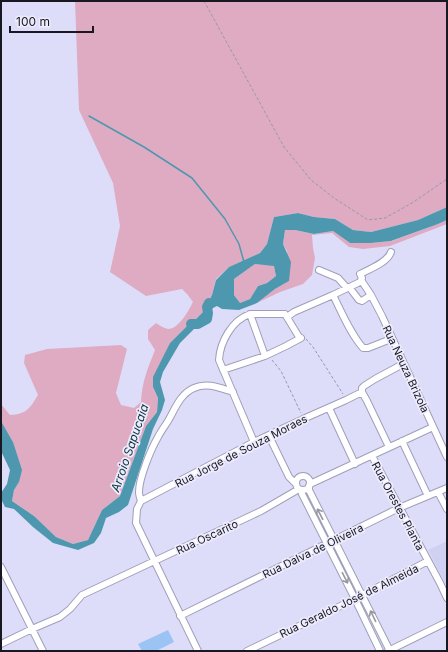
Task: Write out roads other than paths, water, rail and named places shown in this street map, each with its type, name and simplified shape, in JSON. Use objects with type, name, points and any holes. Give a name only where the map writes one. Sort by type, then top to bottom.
[{"type":"street","points":[[287,317],[294,312],[362,281],[360,274],[384,261],[389,257],[391,252]]},
{"type":"street","points":[[319,270],[338,278],[346,287],[349,287],[359,300],[362,301],[371,296]]},
{"type":"street","name":"Rua Neuza Brizola","points":[[362,281],[382,316],[391,339],[447,458]]},
{"type":"street","points":[[333,295],[349,326],[363,348],[368,348],[391,339]]},
{"type":"street","points":[[250,314],[267,355]]},
{"type":"street","points":[[223,370],[267,355],[301,338],[286,314],[250,314],[244,316],[226,334],[218,360],[254,442]]},
{"type":"street","name":"Rua Jorge de Souza Moraes","points":[[141,501],[254,442],[362,392],[362,388],[364,386],[403,364]]},
{"type":"street","points":[[198,651],[136,523],[137,509],[141,501],[139,490],[151,450],[181,397],[195,387],[204,385],[217,387],[232,392]]},
{"type":"street","points":[[362,392],[389,447]]},
{"type":"street","points":[[329,408],[355,464]]},
{"type":"street","points":[[268,436],[289,477],[299,488],[306,490],[309,485],[433,427]]},
{"type":"street","points":[[402,441],[428,496]]},
{"type":"street","name":"Rua Orestes Pianta","points":[[372,456],[428,561],[443,582],[447,598]]},
{"type":"street","points":[[380,651],[299,488],[296,481],[303,476],[309,480],[309,490],[389,651],[447,622]]},
{"type":"street","name":"Rua Oscarito","points":[[1,644],[60,617],[70,609],[82,595],[261,511],[299,488]]},
{"type":"street","name":"Rua Dalva de Oliveira","points":[[180,616],[399,508],[447,488]]},
{"type":"street","points":[[438,492],[447,509]]},
{"type":"street","name":"Rua Geraldo José de Almeida","points":[[247,651],[355,599],[428,561]]},
{"type":"street","points":[[1,567],[43,651]]},
{"type":"waterway","points":[[89,116],[144,147],[192,178],[225,219],[239,244],[244,262]]},
{"type":"waterway","name":"Arroio Sapucaia","points":[[191,324],[198,324],[207,319],[207,307],[209,303]]}]
